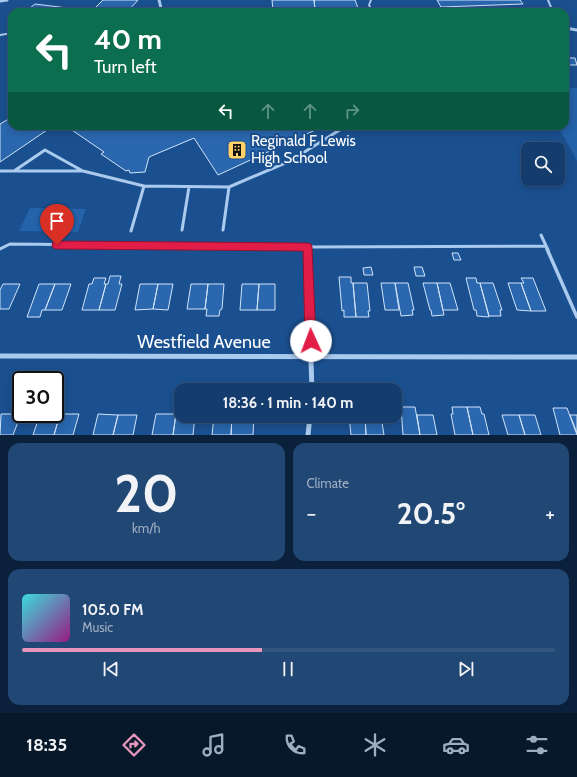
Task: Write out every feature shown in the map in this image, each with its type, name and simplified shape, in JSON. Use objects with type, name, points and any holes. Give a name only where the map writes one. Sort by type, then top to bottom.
[{"type":"street","points":[[0,1],[7,0]]},
{"type":"street","points":[[307,247],[312,383]]},
{"type":"street","name":"Westfield Avenue","points":[[0,356],[577,357]]},
{"type":"street","points":[[308,435],[309,423]]},
{"type":"lane","points":[[0,171],[83,171],[144,186],[229,187],[290,161],[340,130]]},
{"type":"lane","points":[[14,171],[45,150],[83,171]]},
{"type":"lane","points":[[132,231],[144,186]]},
{"type":"lane","points":[[182,230],[189,186]]},
{"type":"lane","points":[[223,230],[229,187]]},
{"type":"lane","points":[[540,235],[577,317]]},
{"type":"lane","points":[[0,249],[10,244],[307,247],[546,246]]},
{"type":"shaded area","points":[[569,88],[577,88],[577,161],[560,130],[569,130]]},
{"type":"shaded area","points":[[30,208],[86,209],[78,232],[19,231]]},
{"type":"building","points":[[103,0],[138,0],[131,8],[95,8]]},
{"type":"building","points":[[272,0],[314,0],[315,8],[273,8]]},
{"type":"building","points":[[314,0],[355,0],[358,8],[315,8]]},
{"type":"building","points":[[437,0],[520,0],[523,4],[441,7]]},
{"type":"building","points":[[35,4],[68,8],[30,8]]},
{"type":"building","points":[[569,58],[575,58],[577,65],[569,65]]},
{"type":"building","points":[[8,119],[8,130],[47,130],[0,162],[0,124]]},
{"type":"building","name":"Reginald F Lewis High School","points":[[72,130],[315,130],[218,175],[194,138],[149,157],[145,172],[130,173],[129,170],[126,171],[101,154],[104,152]]},
{"type":"building","points":[[452,253],[458,253],[461,260],[454,260]]},
{"type":"building","points":[[371,267],[373,275],[364,275],[363,268]]},
{"type":"building","points":[[414,267],[422,267],[425,276],[416,276]]},
{"type":"building","points":[[110,276],[121,276],[119,284],[122,284],[115,310],[99,310],[106,284],[108,284]]},
{"type":"building","points":[[339,277],[351,277],[351,283],[353,283],[356,317],[344,317],[344,310],[342,311]]},
{"type":"building","points":[[94,278],[106,278],[104,284],[106,284],[99,310],[82,310],[89,284],[92,284]]},
{"type":"building","points":[[466,278],[476,278],[477,283],[480,283],[489,317],[477,316],[476,310],[474,310]]},
{"type":"building","points":[[521,278],[533,278],[546,311],[531,311],[521,283],[524,283]]},
{"type":"building","points":[[353,283],[367,283],[370,311],[368,311],[369,317],[356,317]]},
{"type":"building","points":[[381,283],[395,283],[399,310],[385,310]]},
{"type":"building","points":[[395,283],[408,283],[414,310],[412,310],[413,315],[401,316]]},
{"type":"building","points":[[423,283],[437,283],[444,315],[432,316]]},
{"type":"building","points":[[437,283],[450,283],[458,310],[443,310]]},
{"type":"building","points":[[480,283],[493,283],[502,310],[500,310],[501,316],[489,316]]},
{"type":"building","points":[[508,283],[521,283],[531,311],[517,310]]},
{"type":"building","points":[[3,284],[20,284],[9,309],[0,309],[0,290]]},
{"type":"building","points":[[39,284],[55,284],[45,310],[42,310],[40,317],[27,317]]},
{"type":"building","points":[[55,284],[71,284],[62,310],[45,310]]},
{"type":"building","points":[[140,284],[158,284],[153,309],[135,310]]},
{"type":"building","points":[[158,284],[173,284],[168,310],[153,309]]},
{"type":"building","points":[[191,284],[208,284],[205,309],[187,309]]},
{"type":"building","points":[[208,284],[224,284],[222,309],[220,310],[219,316],[206,316],[207,309],[205,309]]},
{"type":"building","points":[[242,284],[259,284],[257,310],[240,310]]},
{"type":"building","points":[[259,284],[275,284],[275,310],[257,310]]},
{"type":"building","points":[[402,407],[415,407],[420,435],[403,435]]},
{"type":"building","points":[[452,407],[467,407],[473,435],[455,435],[451,414],[453,414]]},
{"type":"building","points":[[467,407],[480,407],[482,414],[484,414],[489,435],[473,435]]},
{"type":"building","points":[[553,408],[567,408],[577,435],[560,435]]},
{"type":"building","points":[[1,414],[12,414],[12,423],[18,423],[13,435],[0,435]]},
{"type":"building","points":[[64,414],[79,414],[73,435],[54,435],[57,423],[64,423]]},
{"type":"building","points":[[98,414],[118,415],[113,435],[93,435]]},
{"type":"building","points":[[156,414],[174,414],[173,435],[152,435]]},
{"type":"building","points":[[118,415],[137,415],[133,435],[113,435]]},
{"type":"building","points":[[417,415],[433,415],[437,435],[420,435]]},
{"type":"building","points":[[502,415],[519,415],[525,435],[508,435]]},
{"type":"building","points":[[519,415],[535,415],[541,435],[525,435]]},
{"type":"building","points":[[570,415],[577,415],[577,433]]},
{"type":"building","points":[[37,423],[57,423],[54,435],[33,435]]},
{"type":"building","points":[[175,423],[194,423],[193,435],[173,435]]},
{"type":"building","points":[[213,423],[232,423],[231,435],[212,435]]},
{"type":"building","points":[[232,423],[254,423],[253,435],[231,435]]},
{"type":"building","points":[[350,423],[365,423],[366,435],[351,435]]},
{"type":"building","points":[[365,423],[382,423],[384,435],[366,435]]},
{"type":"place","name":"Reginald F Lewis High School","points":[[237,150]]},
{"type":"route","points":[[57,245],[307,247],[311,341]]}]
